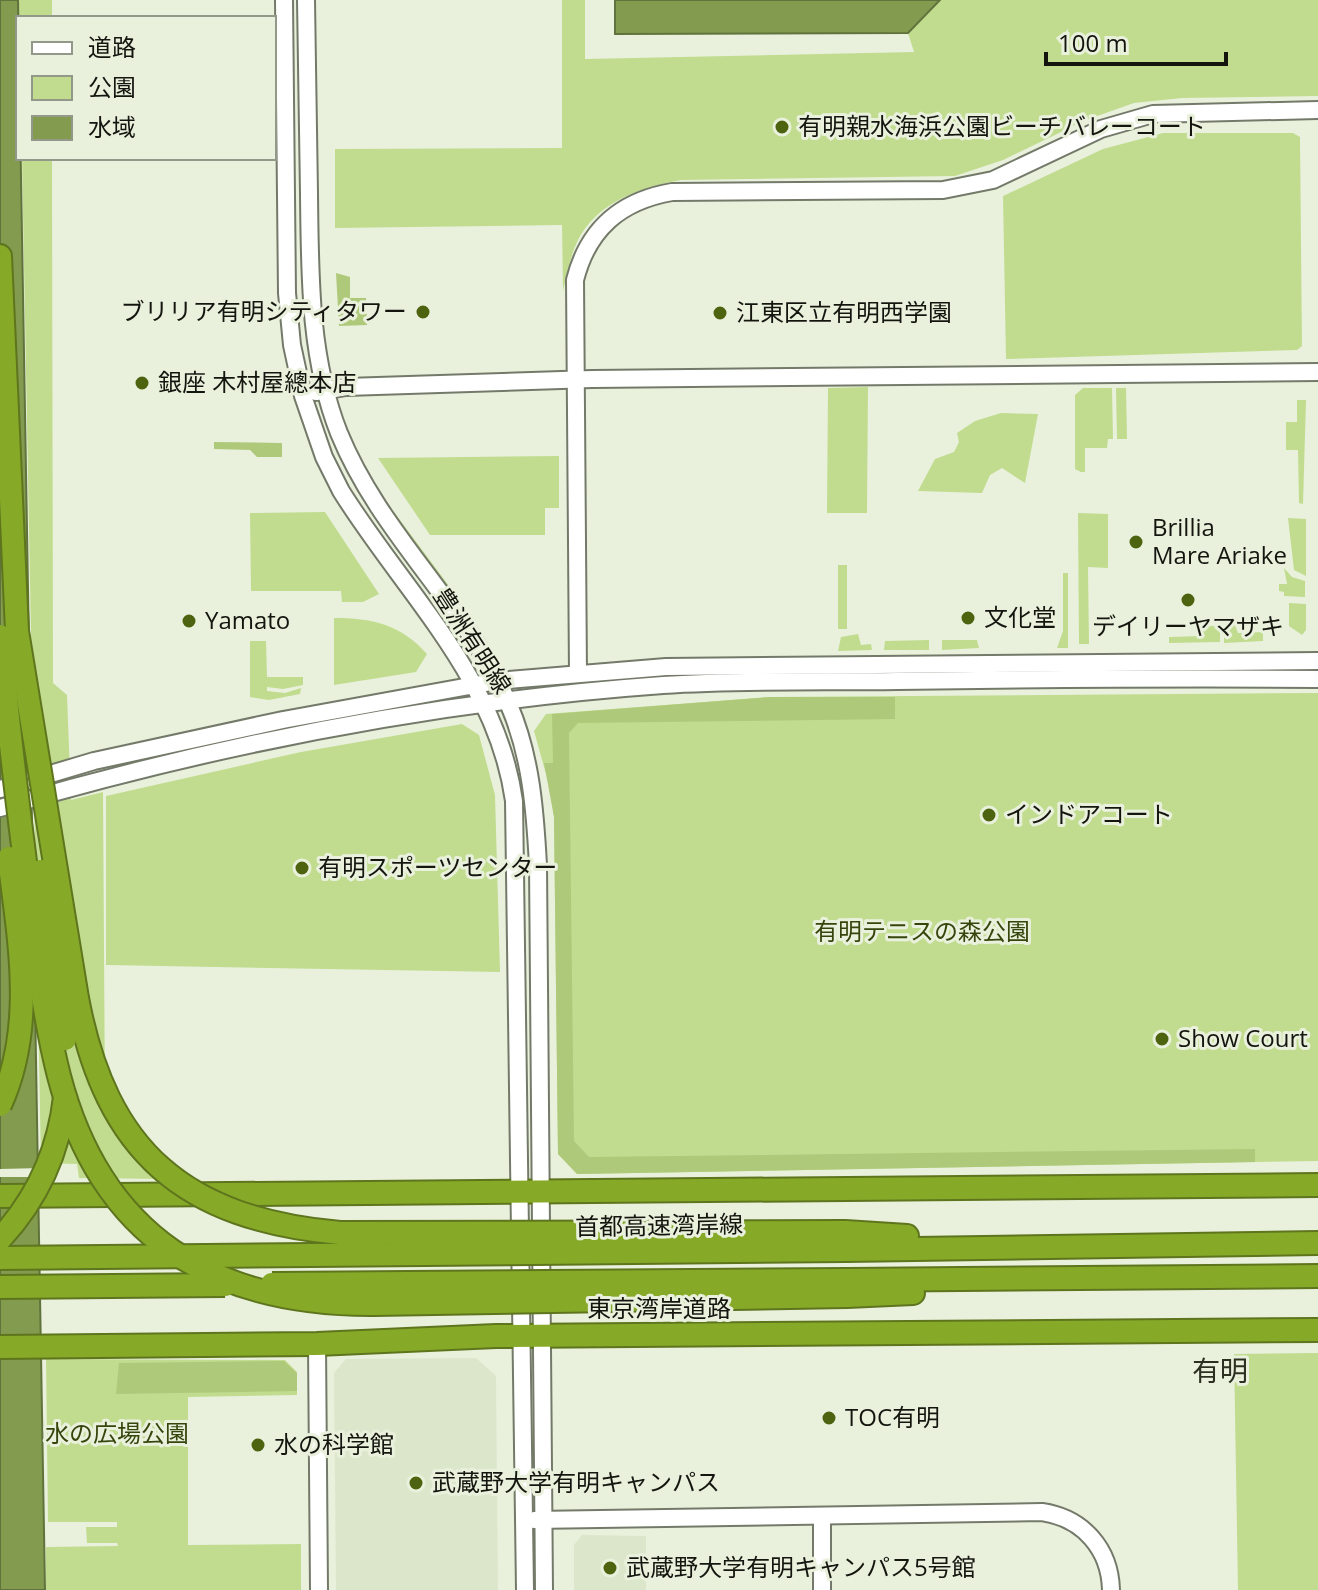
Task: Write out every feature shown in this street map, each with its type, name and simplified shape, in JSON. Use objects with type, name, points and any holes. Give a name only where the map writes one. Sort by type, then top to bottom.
[{"type":"highway","points":[[0,256],[11,756],[35,940],[60,1078],[97,1168],[120,1201],[158,1240],[189,1263],[228,1283],[281,1297],[327,1303],[847,1288],[1122,1284],[1165,1277],[1318,1276]]},
{"type":"highway","points":[[0,1239],[31,1199],[48,1166],[63,1113],[66,1074],[64,1029],[8,634]]},
{"type":"highway","points":[[8,634],[90,1056],[106,1097],[130,1135],[180,1183],[244,1217],[340,1233],[846,1241]]},
{"type":"highway","points":[[0,787],[23,996],[17,1051],[0,1105]]},
{"type":"highway","points":[[1232,1186],[1318,1175]]},
{"type":"highway","points":[[0,1196],[1318,1185]]},
{"type":"highway","name":"首都高速湾岸線","points":[[0,1258],[846,1241],[986,1249],[1318,1243]]},
{"type":"highway","points":[[0,1287],[847,1288]]},
{"type":"highway","name":"東京湾岸道路","points":[[0,1347],[317,1344],[532,1336],[1318,1333]]},
{"type":"street","name":"豊洲有明線","points":[[284,0],[287,293],[292,345],[303,396],[324,457],[341,491],[487,705],[501,741],[514,801],[531,1193]]},
{"type":"street","name":"豊洲有明線","points":[[306,0],[310,291],[325,390],[337,428],[368,495],[469,635],[508,702],[520,734],[535,803],[532,1336]]},
{"type":"street","points":[[578,673],[573,304],[580,259],[600,227],[614,214],[646,196],[672,192],[955,188],[1018,171],[1101,129],[1153,114],[1318,110]]},
{"type":"street","points":[[303,396],[325,390],[573,380],[1318,372]]},
{"type":"street","points":[[0,787],[94,761],[333,709],[474,684],[578,673],[666,667],[1318,661]]},
{"type":"street","points":[[0,808],[95,780],[372,722],[508,702],[698,683],[1318,679]]},
{"type":"street","points":[[532,1336],[544,1520],[544,1590]]},
{"type":"street","points":[[525,1590],[524,1521],[532,1336]]},
{"type":"street","points":[[317,1344],[319,1590]]},
{"type":"street","points":[[524,1521],[1051,1514],[1070,1520],[1095,1540],[1108,1568],[1111,1590]]},
{"type":"street","points":[[822,1517],[822,1590]]},
{"type":"shaded area","points":[[336,273],[350,277],[350,298],[366,298],[367,325],[339,326]]},
{"type":"shaded area","points":[[214,442],[282,443],[282,457],[257,457],[250,450],[214,449]]},
{"type":"shaded area","points":[[770,697],[895,697],[895,719],[578,723],[569,733],[574,1141],[589,1157],[1255,1149],[1255,1162],[577,1174],[558,1154],[554,817],[544,763],[553,763],[552,714]]},
{"type":"shaded area","name":"武蔵野大学有明キャンパス","points":[[476,1358],[496,1376],[498,1590],[336,1590],[334,1373],[346,1359]]},
{"type":"shaded area","points":[[284,1361],[297,1373],[297,1391],[116,1394],[119,1363]]},
{"type":"shaded area","name":"武蔵野大学有明キャンパス5号館","points":[[582,1535],[646,1536],[646,1590],[574,1590],[574,1545]]},
{"type":"green space","points":[[19,0],[52,0],[52,16],[19,16]]},
{"type":"green space","points":[[562,0],[585,0],[585,59],[914,52],[908,33],[940,0],[1318,0],[1318,96],[1182,98],[1134,103],[1086,120],[1003,160],[955,176],[681,180],[666,183],[621,199],[596,216],[577,242],[563,291],[562,225],[335,228],[335,149],[562,148]]},
{"type":"green space","points":[[1163,133],[1293,133],[1300,137],[1302,346],[1297,350],[1006,359],[1003,196],[1103,149]]},
{"type":"green space","points":[[22,160],[52,160],[53,683],[67,695],[71,800],[103,792],[105,1103],[168,1179],[79,1178],[77,1164],[41,1163]]},
{"type":"green space","points":[[868,387],[867,513],[827,513],[828,388]]},
{"type":"green space","points":[[1083,388],[1112,388],[1113,439],[1108,439],[1107,448],[1085,448],[1085,472],[1081,472],[1075,469],[1075,395]]},
{"type":"green space","points":[[1116,388],[1126,388],[1127,439],[1117,439]]},
{"type":"green space","points":[[1297,400],[1306,400],[1303,504],[1299,503],[1298,450],[1286,450],[1286,422],[1297,422]]},
{"type":"green space","points":[[1001,413],[1038,414],[1025,483],[1002,468],[990,475],[982,493],[918,491],[935,459],[954,452],[959,442],[957,433],[975,421]]},
{"type":"green space","points":[[559,456],[559,508],[545,508],[545,535],[430,535],[378,458]]},
{"type":"green space","points":[[325,512],[379,594],[363,602],[342,602],[341,591],[251,591],[250,513]]},
{"type":"green space","points":[[394,512],[458,598],[455,600],[391,514]]},
{"type":"green space","points":[[1078,513],[1108,514],[1108,568],[1088,567],[1089,644],[1079,644]]},
{"type":"green space","points":[[1288,518],[1306,519],[1306,576],[1294,570]]},
{"type":"green space","points":[[838,565],[847,565],[847,629],[838,629]]},
{"type":"green space","points":[[1284,568],[1292,577],[1305,581],[1305,597],[1284,596],[1284,592],[1279,591],[1279,584],[1287,584]]},
{"type":"green space","points":[[1063,573],[1068,573],[1068,648],[1057,648],[1063,631]]},
{"type":"green space","points":[[1289,603],[1306,604],[1306,630],[1302,635],[1289,626]]},
{"type":"green space","points":[[334,618],[373,621],[396,629],[427,654],[416,672],[334,685]]},
{"type":"green space","points":[[1224,625],[1235,625],[1238,633],[1263,632],[1263,641],[1224,643]]},
{"type":"green space","points":[[1201,626],[1220,626],[1220,642],[1169,643],[1169,637],[1201,636]]},
{"type":"green space","points":[[858,634],[861,645],[871,644],[872,650],[838,651],[841,637]]},
{"type":"green space","points":[[929,640],[929,650],[884,650],[885,641]]},
{"type":"green space","points":[[942,640],[977,640],[979,648],[942,650]]},
{"type":"green space","points":[[250,641],[266,641],[267,677],[303,677],[303,685],[283,689],[267,687],[267,691],[285,693],[301,688],[300,694],[269,700],[250,697]]},
{"type":"green space","name":"有明テニスの森公園","points":[[1318,693],[1318,1161],[577,1174],[558,1154],[554,817],[551,792],[534,731],[546,714],[770,697]]},
{"type":"green space","name":"有明スポーツセンター","points":[[462,724],[479,735],[495,795],[500,972],[106,965],[106,796],[301,752]]},
{"type":"green space","points":[[1318,1353],[1318,1590],[1238,1590],[1234,1354]]},
{"type":"green space","name":"水の広場公園","points":[[46,1359],[285,1360],[297,1372],[297,1395],[188,1397],[188,1545],[301,1544],[301,1590],[46,1590],[46,1547],[118,1546],[117,1543],[87,1543],[86,1527],[117,1527],[117,1522],[48,1522]]},
{"type":"water","points":[[0,0],[18,0],[16,160],[21,160],[45,1590],[0,1590]]},
{"type":"water","points":[[615,0],[940,0],[908,33],[615,34]]},
{"type":"pier","points":[[42,1168],[42,1177],[0,1177],[0,1169]]},
{"type":"place","name":"有明親水海浜公園ビーチバレーコート","points":[[782,127]]},
{"type":"place","name":"ブリリア有明シティタワー","points":[[423,312]]},
{"type":"place","name":"江東区立有明西学園","points":[[720,313]]},
{"type":"place","name":"銀座 木村屋總本店","points":[[142,383]]},
{"type":"place","name":"Brillia Mare Ariake","points":[[1136,542]]},
{"type":"place","name":"デイリーヤマザキ","points":[[1188,600]]},
{"type":"place","name":"文化堂","points":[[968,618]]},
{"type":"place","name":"Yamato","points":[[189,621]]},
{"type":"place","name":"インドアコート","points":[[989,815]]},
{"type":"place","name":"有明スポーツセンター","points":[[302,868]]},
{"type":"place","name":"Show Court","points":[[1162,1039]]},
{"type":"place","name":"TOC有明","points":[[829,1418]]},
{"type":"place","name":"水の科学館","points":[[258,1445]]},
{"type":"place","name":"武蔵野大学有明キャンパス","points":[[416,1483]]},
{"type":"place","name":"武蔵野大学有明キャンパス5号館","points":[[610,1568]]},
{"type":"district","name":"有明","points":[[1220,1371]]}]
